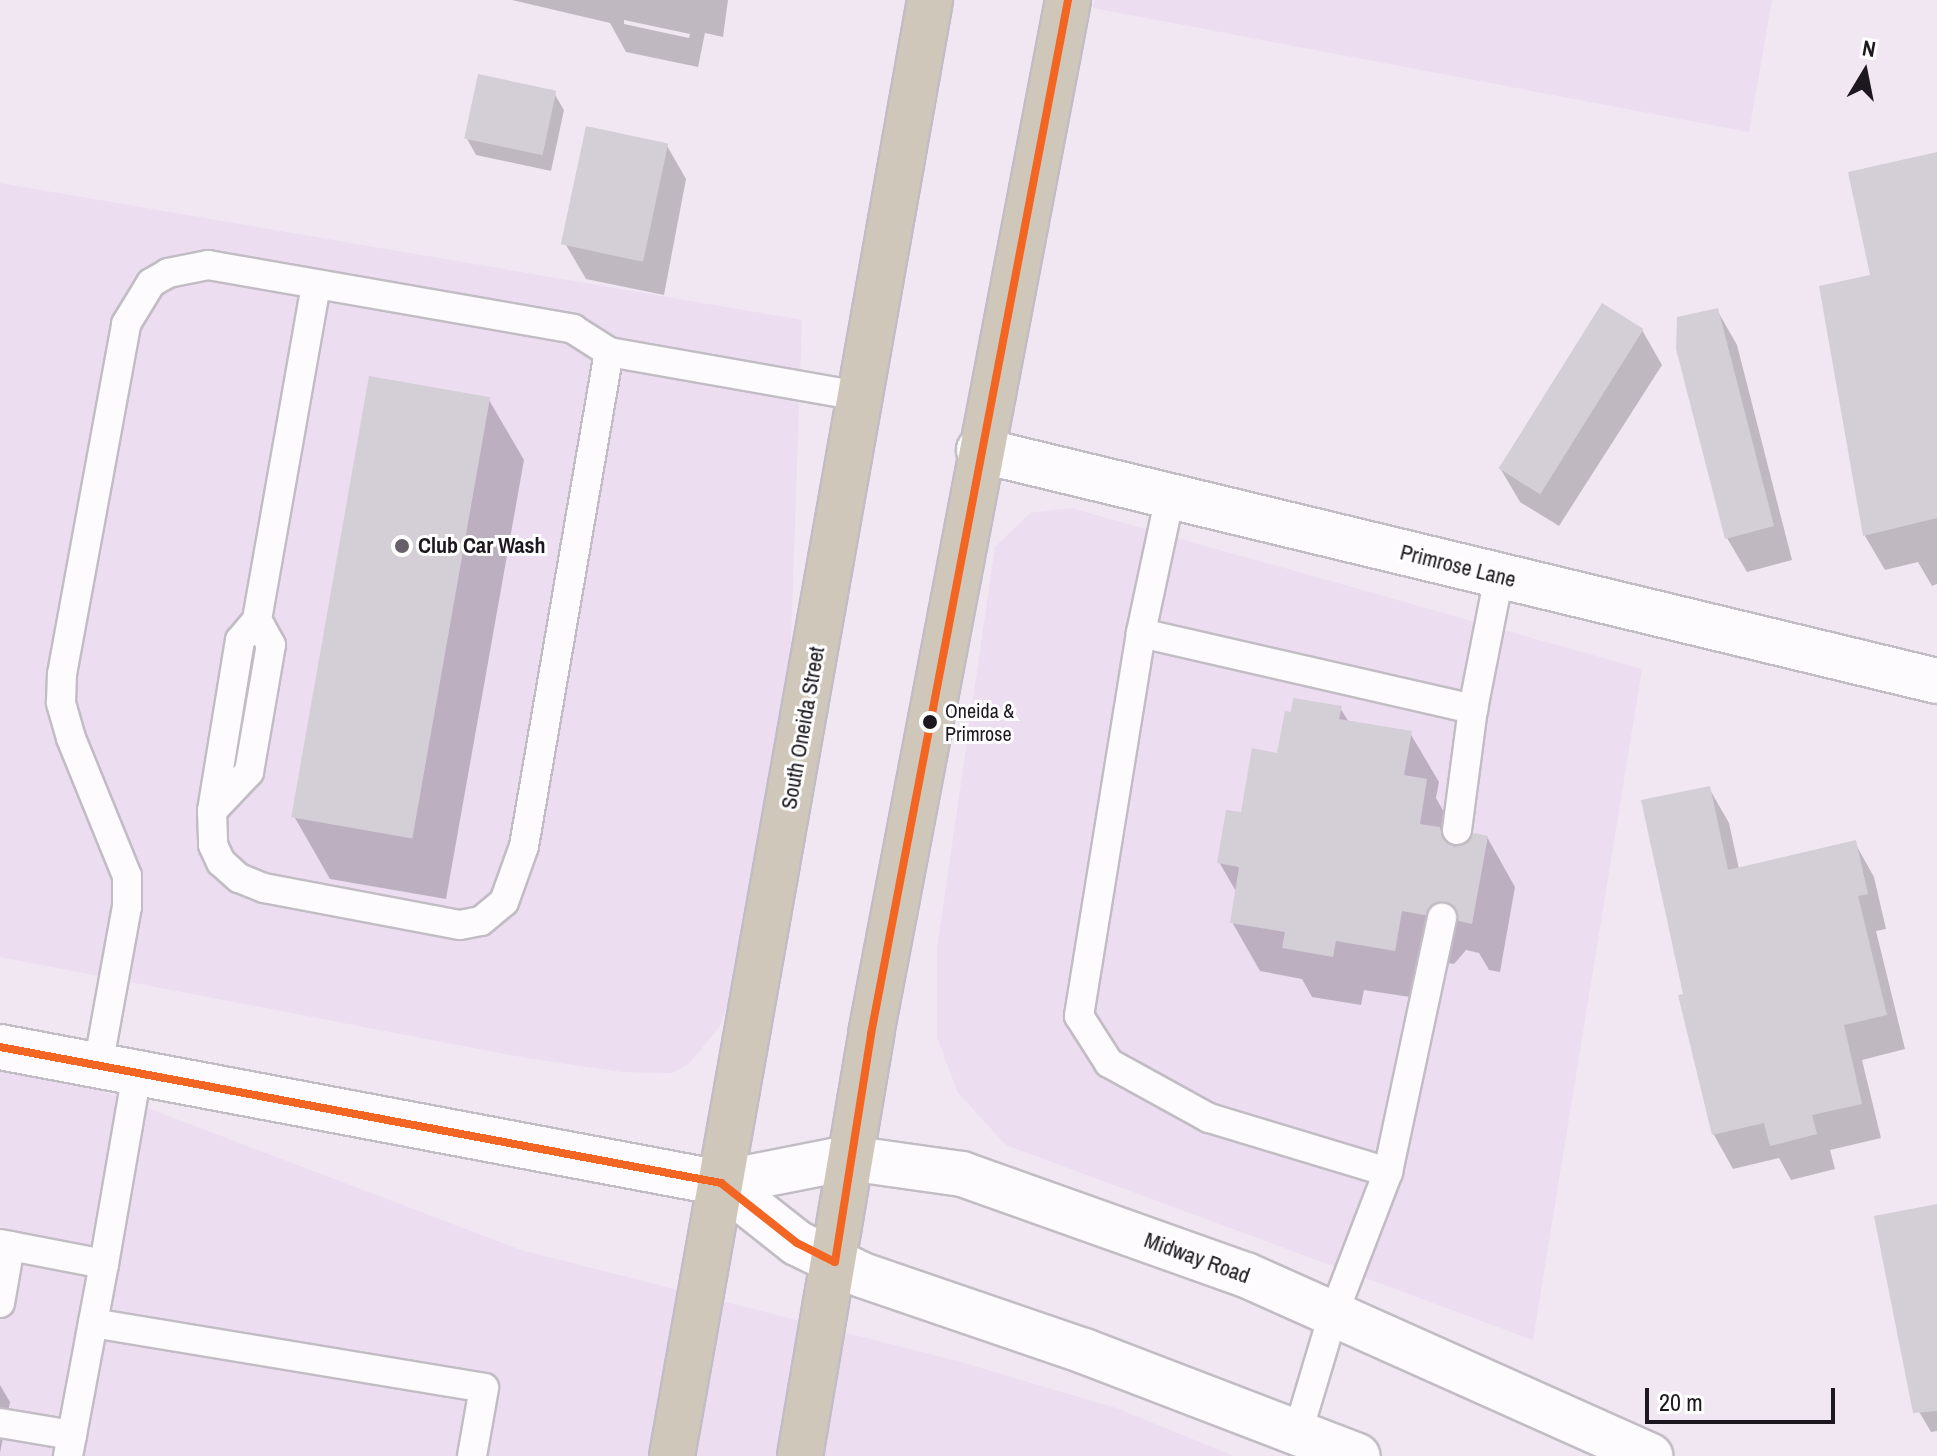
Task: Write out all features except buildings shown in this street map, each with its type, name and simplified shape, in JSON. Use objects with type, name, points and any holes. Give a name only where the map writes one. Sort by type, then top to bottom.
[{"type":"highway","name":"South Oneida Street","points":[[672,1456],[863,397],[930,0]]},
{"type":"highway","points":[[800,1456],[835,1262],[848,1158],[979,450],[1068,0]]},
{"type":"main road","name":"Primrose Lane","points":[[979,450],[1937,681]]},
{"type":"main road","name":"Midway Road","points":[[0,1047],[721,1183],[848,1158],[962,1174],[1246,1275],[1650,1456]]},
{"type":"main road","name":"Midway Road","points":[[721,1183],[797,1243],[914,1296],[1084,1351],[1358,1456]]},
{"type":"lane","points":[[0,1423],[70,1445],[104,1264],[127,876],[71,738],[61,702],[62,674],[126,324],[151,283],[189,267],[208,265],[573,329],[609,352],[863,397]]},
{"type":"lane","points":[[316,285],[257,620],[240,640],[212,811],[213,845],[221,862],[239,878],[264,888],[460,925],[481,921],[504,902],[524,846],[609,352]]},
{"type":"lane","points":[[1170,496],[1141,633],[1079,1016],[1109,1063],[1209,1118],[1388,1172]]},
{"type":"lane","points":[[1457,830],[1473,709],[1499,576]]},
{"type":"lane","points":[[1141,633],[1473,709]]},
{"type":"lane","points":[[1298,1432],[1333,1315],[1388,1172],[1442,918]]},
{"type":"lane","points":[[0,1303],[5,1245],[104,1264]]},
{"type":"lane","points":[[93,1323],[484,1388],[472,1456]]},
{"type":"shaded area","points":[[1095,0],[1772,0],[1749,132],[1093,8]]},
{"type":"shaded area","points":[[0,183],[802,320],[790,668],[734,986],[720,1026],[689,1064],[671,1073],[622,1072],[526,1058],[0,957]]},
{"type":"shaded area","points":[[1071,508],[1642,669],[1533,1340],[1006,1145],[958,1093],[937,1037],[937,949],[995,547],[1030,513]]},
{"type":"shaded area","points":[[0,1052],[521,1250],[957,1361],[1116,1408],[1234,1456],[0,1456]]},
{"type":"transit line","points":[[835,1262],[871,1034],[1068,0]]},
{"type":"transit line","points":[[0,1047],[721,1183],[797,1243],[835,1262]]},
{"type":"place","name":"Club Car Wash","points":[[402,546]]},
{"type":"place","name":"Oneida & Primrose","points":[[930,722]]}]
